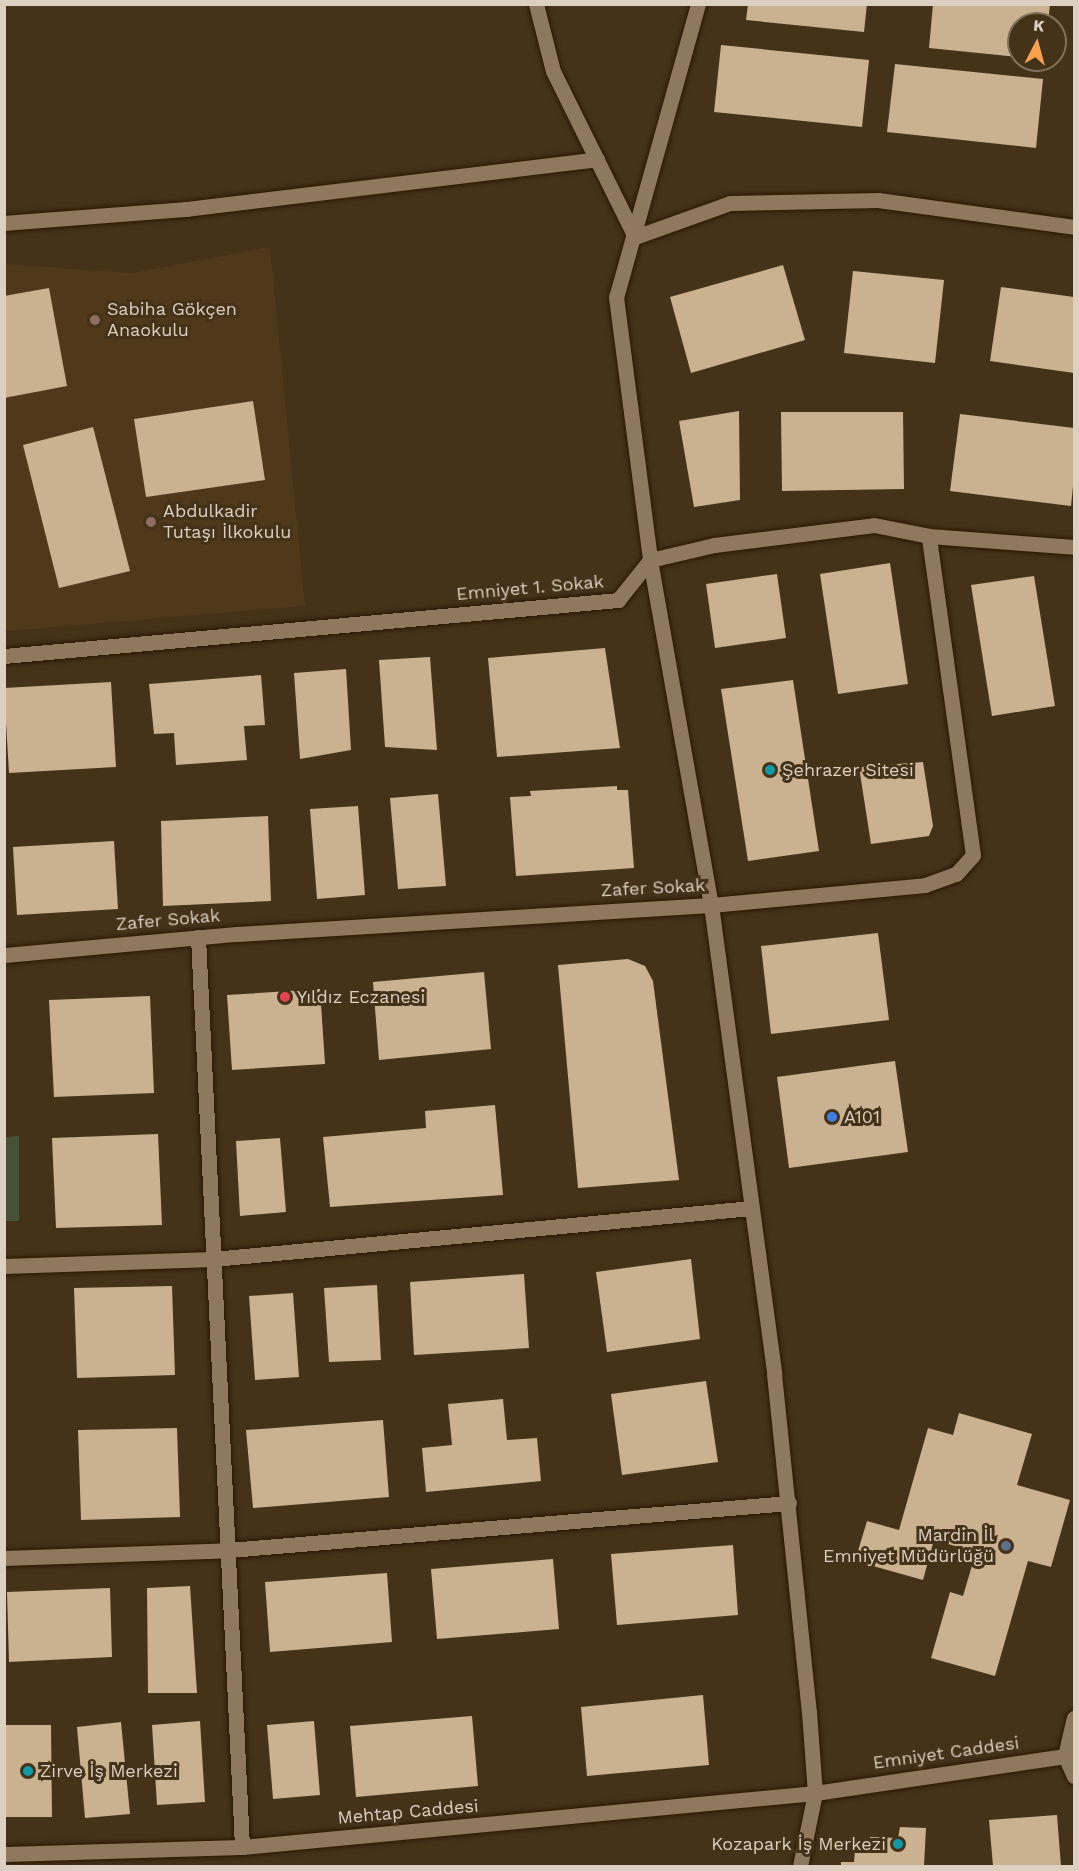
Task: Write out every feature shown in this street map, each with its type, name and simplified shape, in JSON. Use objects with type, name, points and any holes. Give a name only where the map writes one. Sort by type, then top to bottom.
[{"type":"street","points":[[536,4],[553,71],[635,237]]},
{"type":"street","points":[[698,4],[635,237],[616,297],[650,560],[711,905],[789,1503],[815,1793],[800,1866]]},
{"type":"street","points":[[4,223],[186,209],[597,159]]},
{"type":"street","points":[[635,237],[730,203],[878,200],[1074,227]]},
{"type":"street","points":[[650,560],[714,545],[874,525],[929,536],[1074,547]]},
{"type":"street","name":"Zafer Sokak","points":[[4,955],[198,937],[711,905],[924,885],[956,874],[973,855],[929,536]]},
{"type":"street","name":"Emniyet 1. Sokak","points":[[4,656],[618,600],[650,560]]},
{"type":"street","points":[[198,937],[242,1847]]},
{"type":"street","points":[[4,1266],[213,1259],[752,1208]]},
{"type":"street","points":[[4,1558],[229,1550],[789,1503]]},
{"type":"street","points":[[1074,1718],[1065,1756],[1074,1776]]},
{"type":"street","name":"Emniyet Caddesi","points":[[815,1793],[1065,1756]]},
{"type":"street","name":"Mehtap Caddesi","points":[[4,1854],[242,1847],[815,1793]]},
{"type":"shaded area","name":"Abdulkadir Tutaşı İlkokulu","points":[[270,247],[305,606],[8,631],[5,629],[4,264],[132,273]]},
{"type":"green space","points":[[19,1136],[19,1221],[5,1221],[5,1137]]},
{"type":"building","points":[[748,4],[867,4],[864,32],[746,20]]},
{"type":"building","points":[[933,4],[1050,4],[1049,12],[1007,12],[1007,56],[929,48]]},
{"type":"building","points":[[721,45],[869,60],[862,127],[714,112]]},
{"type":"building","points":[[895,64],[1043,79],[1036,148],[887,132]]},
{"type":"building","points":[[783,265],[805,340],[691,373],[670,297]]},
{"type":"building","points":[[853,271],[944,280],[935,363],[844,353]]},
{"type":"building","points":[[1001,287],[1074,297],[1074,373],[990,361]]},
{"type":"building","points":[[49,288],[67,386],[4,398],[4,296]]},
{"type":"building","points":[[253,401],[265,480],[146,497],[134,419]]},
{"type":"building","points":[[739,411],[740,500],[694,507],[679,421]]},
{"type":"building","points":[[781,412],[903,412],[904,489],[782,491]]},
{"type":"building","points":[[960,414],[1074,428],[1074,476],[1071,506],[950,491]]},
{"type":"building","points":[[93,427],[130,571],[59,588],[23,445]]},
{"type":"building","points":[[890,563],[908,684],[838,694],[820,574]]},
{"type":"building","points":[[777,574],[786,638],[715,648],[706,584]]},
{"type":"building","points":[[1034,576],[1055,706],[992,716],[971,585]]},
{"type":"building","points":[[605,648],[620,748],[497,757],[488,658]]},
{"type":"building","points":[[430,657],[437,750],[385,747],[379,660]]},
{"type":"building","points":[[346,669],[351,750],[300,759],[294,673]]},
{"type":"building","points":[[261,675],[265,725],[244,726],[247,760],[176,765],[174,733],[154,734],[149,684]]},
{"type":"building","points":[[793,680],[819,851],[748,861],[721,689]]},
{"type":"building","points":[[111,682],[116,767],[9,773],[4,688]]},
{"type":"building","points":[[923,762],[933,826],[929,836],[871,844],[859,767]]},
{"type":"building","points":[[617,786],[617,790],[628,790],[634,868],[516,876],[510,797],[531,796],[530,791]]},
{"type":"building","points":[[438,794],[446,886],[398,889],[390,798]]},
{"type":"building","points":[[358,806],[365,895],[317,899],[310,809]]},
{"type":"building","points":[[268,816],[271,901],[163,906],[161,821]]},
{"type":"building","points":[[114,841],[118,909],[17,915],[13,847]]},
{"type":"building","points":[[878,933],[889,1020],[771,1034],[761,946]]},
{"type":"building","points":[[628,959],[645,966],[653,981],[679,1180],[578,1188],[558,965]]},
{"type":"building","points":[[484,972],[491,1049],[379,1060],[373,982]]},
{"type":"building","points":[[320,989],[325,1064],[232,1070],[227,995]]},
{"type":"building","points":[[150,996],[154,1093],[54,1097],[49,1000]]},
{"type":"building","points":[[895,1061],[908,1152],[789,1168],[777,1077]]},
{"type":"building","points":[[495,1105],[503,1195],[330,1207],[323,1137],[426,1128],[425,1111]]},
{"type":"building","points":[[158,1134],[162,1225],[56,1228],[52,1138]]},
{"type":"building","points":[[280,1138],[286,1212],[240,1216],[236,1141]]},
{"type":"building","points":[[691,1259],[700,1339],[607,1352],[596,1272]]},
{"type":"building","points":[[524,1274],[529,1348],[414,1355],[410,1282]]},
{"type":"building","points":[[377,1285],[381,1360],[329,1362],[324,1288]]},
{"type":"building","points":[[172,1286],[175,1375],[77,1378],[74,1288]]},
{"type":"building","points":[[293,1293],[299,1377],[255,1380],[249,1296]]},
{"type":"building","points":[[706,1381],[718,1462],[622,1475],[611,1394]]},
{"type":"building","points":[[503,1399],[507,1440],[537,1438],[541,1481],[426,1492],[422,1448],[452,1445],[448,1404]]},
{"type":"building","name":"Mardin İl Emniyet Müdürlüğü","points":[[959,1413],[1032,1434],[1017,1485],[1070,1500],[1051,1567],[1028,1561],[995,1676],[931,1658],[950,1592],[963,1596],[976,1552],[934,1540],[923,1580],[855,1561],[867,1521],[899,1530],[928,1428],[953,1435]]},
{"type":"building","points":[[383,1420],[389,1497],[253,1508],[246,1430]]},
{"type":"building","points":[[177,1428],[180,1517],[81,1520],[78,1430]]},
{"type":"building","points":[[733,1545],[738,1615],[617,1625],[611,1554]]},
{"type":"building","points":[[553,1559],[559,1629],[437,1639],[431,1569]]},
{"type":"building","points":[[387,1573],[392,1642],[270,1652],[265,1582]]},
{"type":"building","points":[[190,1586],[197,1693],[148,1693],[147,1588]]},
{"type":"building","points":[[110,1588],[112,1657],[9,1662],[7,1592]]},
{"type":"building","points":[[703,1695],[709,1765],[587,1776],[581,1707]]},
{"type":"building","points":[[472,1716],[478,1786],[356,1797],[350,1726]]},
{"type":"building","points":[[200,1721],[205,1802],[157,1805],[152,1725]]},
{"type":"building","points":[[314,1721],[320,1795],[273,1799],[267,1725]]},
{"type":"building","points":[[121,1722],[130,1814],[85,1818],[77,1727]]},
{"type":"building","name":"Zirve İş Merkezi","points":[[4,1725],[51,1725],[52,1817],[4,1817]]},
{"type":"building","points":[[1057,1815],[1061,1866],[993,1866],[989,1820]]},
{"type":"building","name":"Kozapark İş Merkezi","points":[[900,1827],[926,1828],[924,1866],[841,1866],[841,1862],[854,1862],[855,1850],[869,1850],[870,1837],[898,1838]]},
{"type":"place","name":"Sabiha Gökçen Anaokulu","points":[[95,320]]},
{"type":"place","name":"Abdulkadir Tutaşı İlkokulu","points":[[151,522]]},
{"type":"place","name":"Şehrazer Sitesi","points":[[770,770]]},
{"type":"place","name":"Yıldız Eczanesi","points":[[285,997]]},
{"type":"place","name":"A101","points":[[832,1117]]},
{"type":"place","name":"Mardin İl Emniyet Müdürlüğü","points":[[1006,1546]]},
{"type":"place","name":"Zirve İş Merkezi","points":[[28,1771]]},
{"type":"place","name":"Kozapark İş Merkezi","points":[[898,1844]]}]
